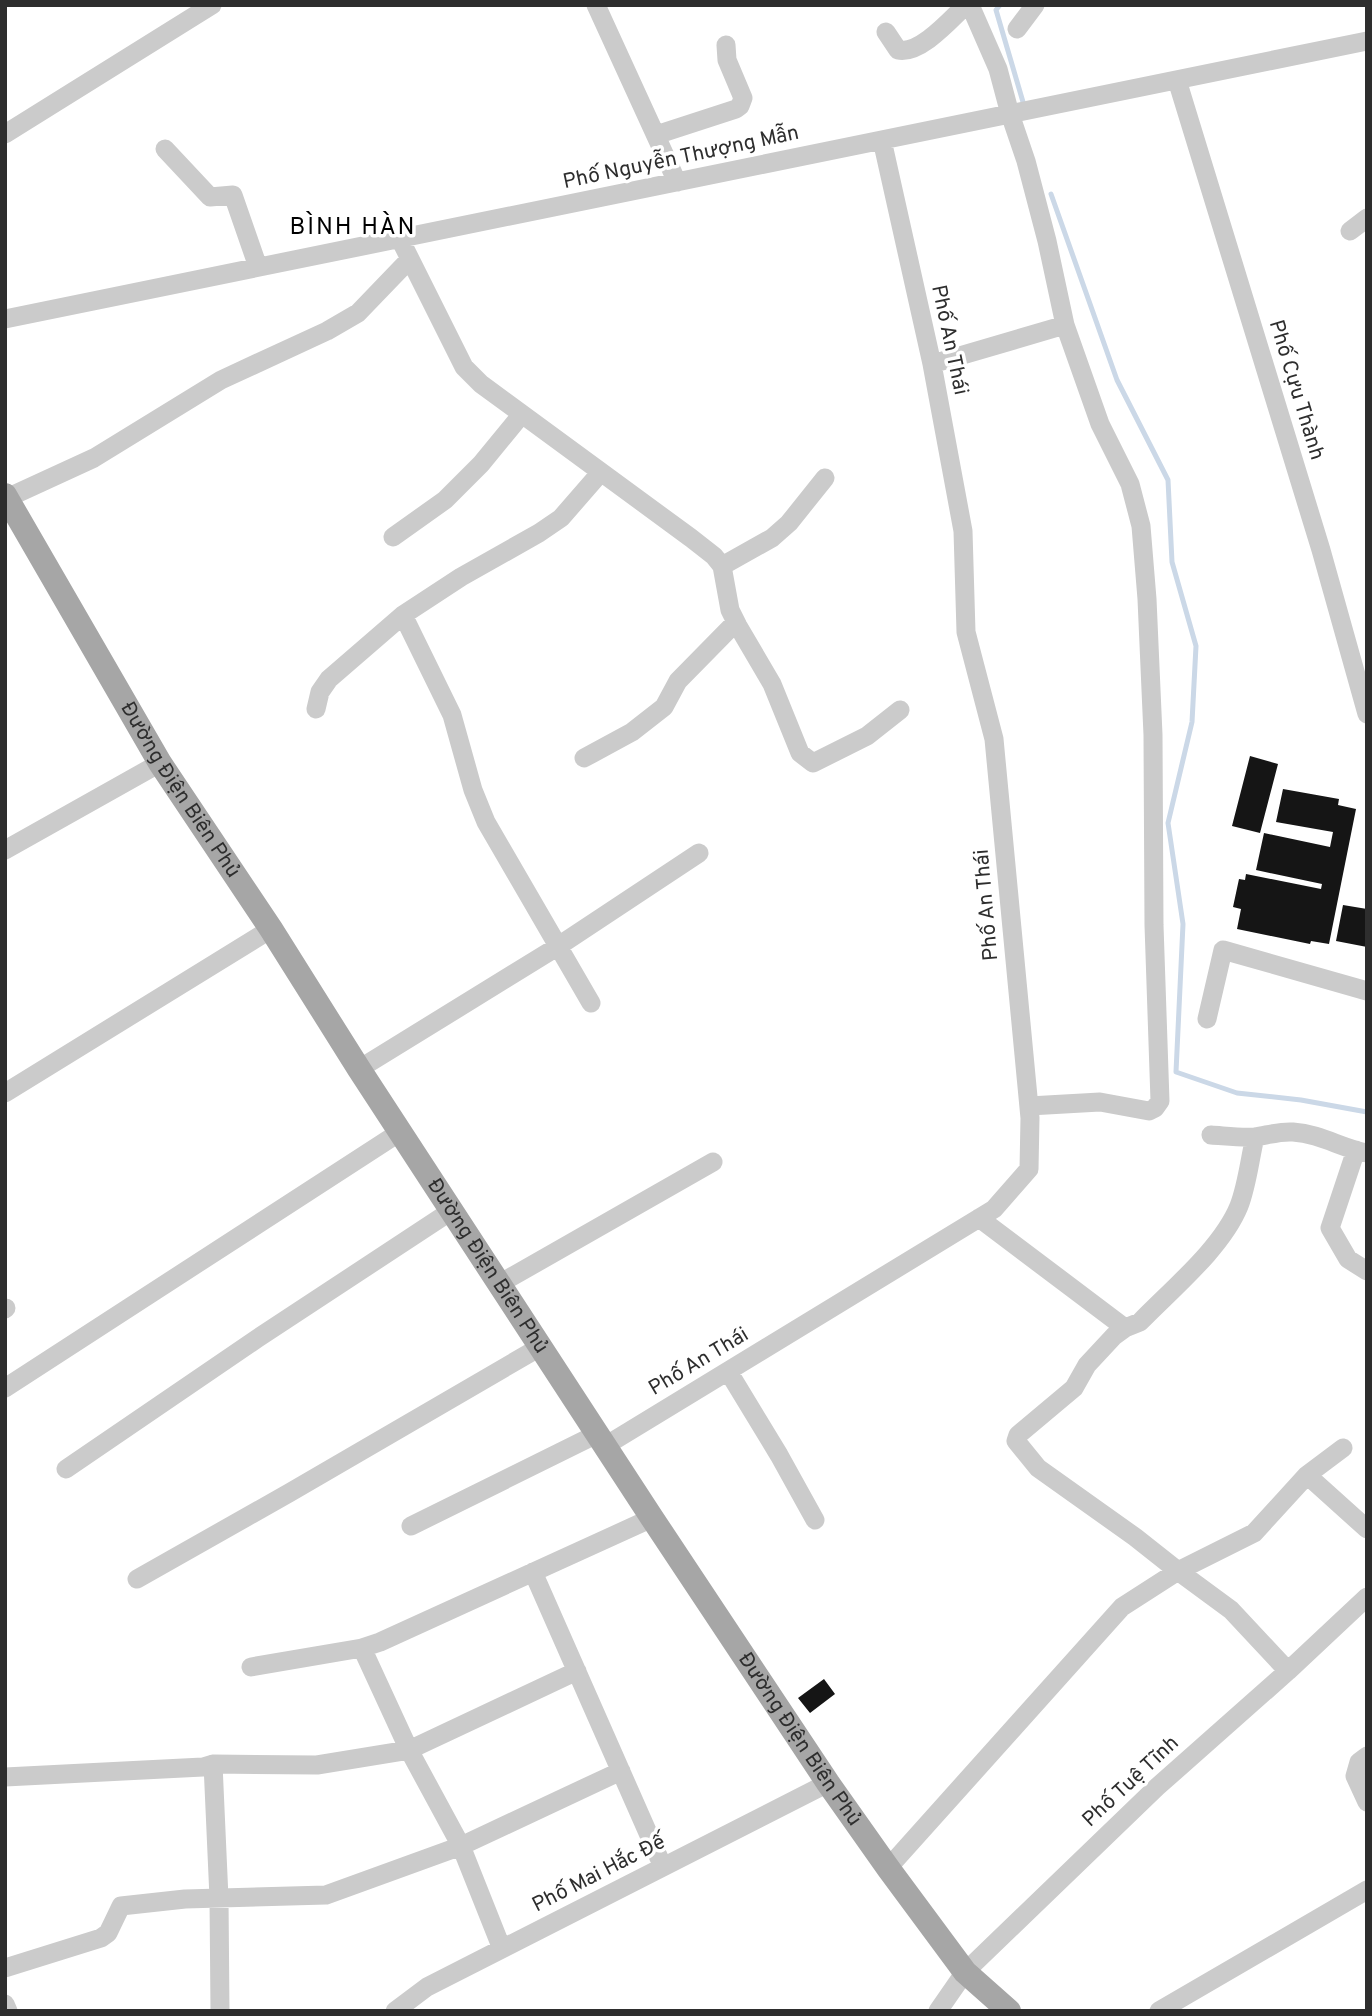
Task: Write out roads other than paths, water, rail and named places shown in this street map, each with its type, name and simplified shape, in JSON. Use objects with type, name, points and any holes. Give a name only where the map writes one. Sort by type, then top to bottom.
[{"type":"main road","name":"Đường Điện Biên Phủ","points":[[6,497],[160,763],[271,929],[359,1069],[652,1518],[828,1783],[888,1868],[965,1972],[1009,2011]]},
{"type":"street","points":[[5,134],[212,5]]},
{"type":"street","points":[[596,5],[677,182]]},
{"type":"street","points":[[886,32],[898,50],[912,49],[931,38],[968,5],[998,69],[1026,161],[1065,325],[1100,424],[1130,484],[1141,526],[1153,734],[1154,925],[1160,1101],[1149,1111],[1100,1102],[1029,1107]]},
{"type":"street","points":[[1017,29],[1035,5]]},
{"type":"street","name":"Phố Nguyễn Thượng Mẫn","points":[[5,319],[1367,41]]},
{"type":"street","points":[[656,135],[740,106],[743,98],[727,60],[726,45]]},
{"type":"street","name":"Phố Cựu Thành","points":[[1177,80],[1321,550],[1367,714]]},
{"type":"street","name":"Phố An Thái","points":[[411,1526],[601,1440],[728,1371],[994,1209],[1029,1169],[1029,1107],[994,739],[966,632],[963,531],[932,364],[882,140]]},
{"type":"street","points":[[165,149],[209,197],[233,195],[258,267]]},
{"type":"street","points":[[1350,231],[1367,218]]},
{"type":"street","points":[[400,239],[464,367],[481,384],[699,544],[722,566],[730,610],[772,684],[800,753],[813,763],[867,736],[900,710]]},
{"type":"street","points":[[6,497],[94,458],[221,380],[348,319],[358,313],[410,259]]},
{"type":"street","points":[[932,364],[1065,325]]},
{"type":"street","points":[[393,537],[445,500],[481,464],[522,414]]},
{"type":"street","points":[[316,709],[320,692],[329,679],[402,615],[561,518],[601,472]]},
{"type":"street","points":[[722,566],[772,538],[789,523],[825,478]]},
{"type":"street","points":[[402,615],[445,699],[485,822],[591,1003]]},
{"type":"street","points":[[584,758],[632,732],[664,707],[678,681],[736,622]]},
{"type":"street","points":[[5,850],[160,763]]},
{"type":"street","points":[[359,1069],[557,947],[699,853]]},
{"type":"street","points":[[5,1093],[271,929]]},
{"type":"street","points":[[1207,1019],[1223,950],[1367,991]]},
{"type":"street","points":[[5,1388],[400,1132]]},
{"type":"street","points":[[1211,1135],[1255,1137],[1277,1132],[1294,1132],[1326,1138],[1361,1152],[1330,1228],[1348,1259],[1367,1271]]},
{"type":"street","points":[[1255,1137],[1239,1205],[1227,1228],[1208,1253],[1140,1322],[1114,1336],[1087,1365],[1074,1388],[1018,1436],[1016,1441],[1038,1468],[1231,1610],[1289,1671]]},
{"type":"street","points":[[499,1284],[713,1162]]},
{"type":"street","points":[[66,1469],[451,1211]]},
{"type":"street","points":[[979,1218],[1125,1328]]},
{"type":"street","points":[[137,1578],[540,1347]]},
{"type":"street","points":[[728,1371],[816,1520]]},
{"type":"street","points":[[888,1868],[1122,1607],[1178,1571],[1254,1533],[1307,1475],[1343,1448]]},
{"type":"street","points":[[1307,1475],[1367,1529]]},
{"type":"street","points":[[251,1667],[362,1648],[380,1642],[652,1518]]},
{"type":"street","points":[[533,1572],[663,1867]]},
{"type":"street","name":"Phố Tuệ Tĩnh","points":[[938,2011],[965,1972],[1157,1787],[1289,1671],[1367,1597]]},
{"type":"street","points":[[362,1648],[409,1751],[461,1846],[502,1949]]},
{"type":"street","points":[[5,1777],[203,1767],[213,1764],[317,1765],[409,1751],[577,1671]]},
{"type":"street","points":[[1367,1756],[1359,1762],[1355,1776],[1367,1801]]},
{"type":"street","points":[[213,1764],[219,1898],[220,2011]]},
{"type":"street","points":[[5,1968],[102,1938],[108,1933],[121,1906],[185,1899],[326,1895],[461,1846],[621,1771]]},
{"type":"street","name":"Phố Mai Hắc Đế","points":[[395,2011],[427,1987],[828,1783]]},
{"type":"street","points":[[1159,2011],[1367,1890]]},
{"type":"street","points":[[5,2004],[8,2011]]},
{"type":"waterway","points":[[1000,5],[996,10],[1023,102]]},
{"type":"waterway","points":[[1051,194],[1117,380],[1168,480],[1172,562],[1196,646],[1192,722],[1168,823],[1183,924],[1176,1072],[1237,1093],[1301,1100],[1367,1112]]},
{"type":"district","name":"BÌNH HÀN","points":[[353,228]]}]
